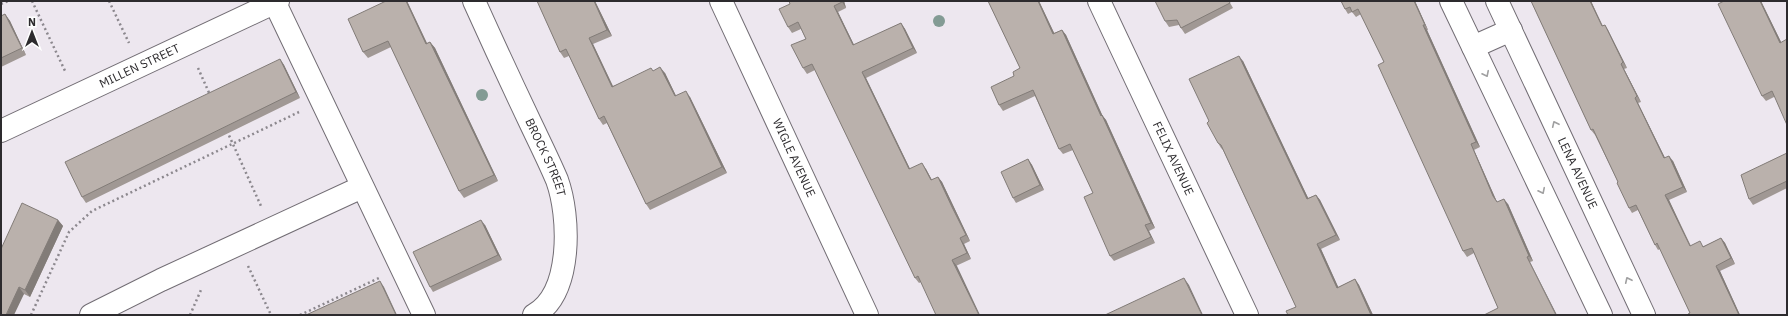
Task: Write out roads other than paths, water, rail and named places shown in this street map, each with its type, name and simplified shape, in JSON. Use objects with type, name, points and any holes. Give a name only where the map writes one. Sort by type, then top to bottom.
[{"type":"street","name":"BROCK STREET","points":[[474,1],[557,181],[566,223],[564,266],[555,291],[540,312],[534,315]]},
{"type":"street","name":"WIGLE AVENUE","points":[[721,1],[867,315]]},
{"type":"street","name":"FELIX AVENUE","points":[[1099,1],[1247,315]]},
{"type":"street","points":[[1451,1],[1601,315]]},
{"type":"street","name":"LENA AVENUE","points":[[1497,1],[1644,315]]},
{"type":"street","points":[[276,2],[362,187],[424,315]]},
{"type":"street","name":"MILLEN STREET","points":[[1,131],[276,2]]},
{"type":"street","points":[[1473,47],[1511,30]]},
{"type":"street","points":[[91,315],[161,280],[362,187]]}]
